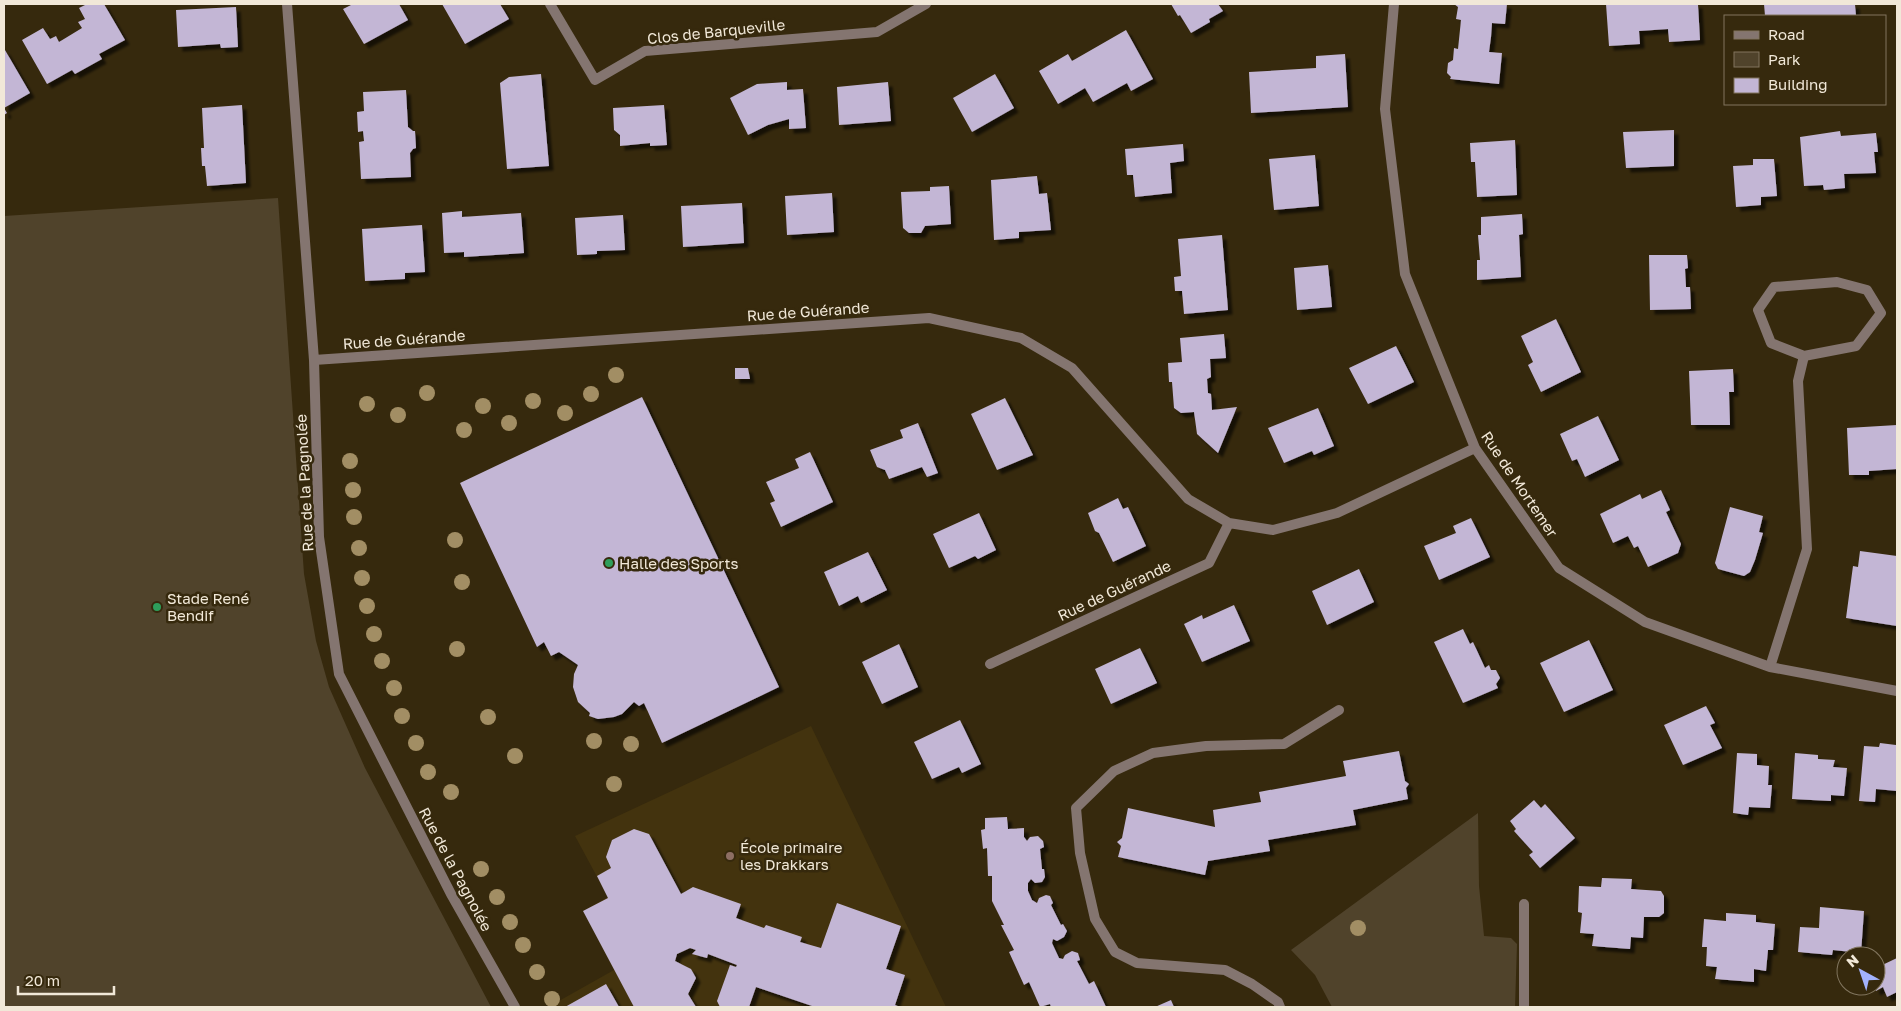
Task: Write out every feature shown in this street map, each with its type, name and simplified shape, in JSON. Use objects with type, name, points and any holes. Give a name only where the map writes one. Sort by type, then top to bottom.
[{"type":"street","name":"Rue de la Pagnolée","points":[[287,4],[314,360],[319,537],[339,674],[451,894],[515,1007]]},
{"type":"street","name":"Clos de Barqueville","points":[[550,4],[596,80],[646,51],[877,32],[926,4]]},
{"type":"street","name":"Rue de Mortemer","points":[[1394,4],[1385,109],[1405,274],[1475,448],[1559,568],[1646,622],[1770,668],[1897,691]]},
{"type":"street","points":[[1837,282],[1867,290],[1881,313],[1856,346],[1804,356],[1771,343],[1758,310],[1774,287],[1837,282]]},
{"type":"street","name":"Rue de Guérande","points":[[314,360],[929,318],[1021,338],[1072,368],[1188,499],[1229,523],[1273,530],[1337,513],[1475,448]]},
{"type":"street","points":[[1770,668],[1807,549],[1798,381],[1804,356]]},
{"type":"street","name":"Rue de Guérande","points":[[990,664],[1209,563],[1229,523]]},
{"type":"street","points":[[1280,1007],[1278,1002],[1252,984],[1225,970],[1137,963],[1114,952],[1095,919],[1080,853],[1076,808],[1114,771],[1153,753],[1206,746],[1284,744],[1339,710]]},
{"type":"street","points":[[1524,904],[1524,1007]]},
{"type":"shaded area","name":"École primaire les Drakkars","points":[[811,726],[946,1007],[551,1007],[614,970],[583,911],[608,897],[575,836]]},
{"type":"green space","name":"Stade René Bendif","points":[[278,198],[304,574],[316,641],[329,687],[365,768],[491,1007],[4,1007],[4,216]]},
{"type":"green space","points":[[1478,813],[1479,886],[1484,936],[1511,938],[1517,944],[1515,1007],[1332,1007],[1315,975],[1291,950]]},
{"type":"building","points":[[87,4],[104,4],[125,40],[99,54],[102,59],[75,74],[72,70],[47,84],[22,40],[43,28],[50,39],[56,36],[59,42],[82,28],[78,22],[85,19],[79,8]]},
{"type":"building","points":[[353,4],[399,4],[408,20],[364,44],[343,9]]},
{"type":"building","points":[[442,4],[500,4],[509,19],[465,44]]},
{"type":"building","points":[[1171,4],[1218,4],[1223,11],[1209,19],[1210,22],[1191,33]]},
{"type":"building","points":[[1454,4],[1507,4],[1505,24],[1492,23],[1489,52],[1502,53],[1499,84],[1450,79],[1451,77],[1447,73],[1448,63],[1453,60],[1454,48],[1458,49],[1461,20],[1456,19],[1458,7]]},
{"type":"building","points":[[1606,4],[1698,4],[1700,40],[1669,42],[1668,29],[1639,31],[1640,44],[1609,46]]},
{"type":"building","points":[[1764,4],[1855,4],[1856,15],[1765,15]]},
{"type":"building","points":[[236,7],[238,47],[221,48],[220,44],[178,47],[176,10]]},
{"type":"building","points":[[1126,30],[1153,79],[1131,91],[1127,83],[1093,102],[1085,88],[1058,104],[1039,71],[1068,54],[1072,61]]},
{"type":"building","points":[[5,50],[30,93],[4,108],[4,51]]},
{"type":"building","points":[[1345,54],[1348,107],[1251,113],[1249,72],[1316,68],[1316,56]]},
{"type":"building","points":[[541,74],[549,166],[507,169],[500,83],[509,77]]},
{"type":"building","points":[[995,74],[1014,108],[972,132],[953,98]]},
{"type":"building","points":[[787,82],[787,90],[803,89],[806,128],[789,129],[789,119],[768,125],[748,135],[730,98],[757,84]]},
{"type":"building","points":[[888,82],[891,121],[839,125],[837,87]]},
{"type":"building","points":[[406,90],[408,127],[415,131],[416,148],[410,153],[411,177],[361,179],[359,142],[364,141],[363,131],[358,132],[357,112],[364,111],[363,92]]},
{"type":"building","points":[[242,105],[246,183],[207,186],[205,166],[202,166],[201,148],[204,148],[202,108]]},
{"type":"building","points":[[664,105],[667,145],[650,146],[650,143],[620,146],[620,135],[614,130],[613,108]]},
{"type":"building","points":[[1674,130],[1674,166],[1626,168],[1623,132]]},
{"type":"building","points":[[1840,131],[1841,136],[1876,133],[1878,152],[1874,152],[1876,173],[1844,174],[1845,188],[1824,190],[1823,185],[1804,186],[1800,137]]},
{"type":"building","points":[[1515,140],[1517,195],[1477,197],[1475,162],[1471,162],[1470,143]]},
{"type":"building","points":[[1183,144],[1184,161],[1170,163],[1172,193],[1135,197],[1133,175],[1127,175],[1125,149]]},
{"type":"building","points":[[1315,155],[1319,206],[1274,210],[1269,159]]},
{"type":"building","points":[[1753,159],[1774,159],[1777,196],[1761,197],[1761,205],[1736,207],[1733,166],[1753,165]]},
{"type":"building","points":[[1037,176],[1039,194],[1047,193],[1051,230],[1019,232],[1019,238],[994,240],[991,180]]},
{"type":"building","points":[[949,186],[951,224],[925,226],[921,233],[909,233],[903,228],[901,192],[930,191],[930,187]]},
{"type":"building","points":[[832,193],[834,232],[787,235],[785,196]]},
{"type":"building","points":[[742,203],[744,243],[683,247],[681,206]]},
{"type":"building","points":[[462,211],[462,217],[521,213],[524,253],[464,257],[464,252],[444,253],[442,213]]},
{"type":"building","points":[[1522,214],[1523,234],[1519,235],[1521,277],[1477,280],[1477,260],[1480,260],[1478,235],[1481,235],[1481,217]]},
{"type":"building","points":[[623,215],[625,250],[597,251],[597,254],[577,255],[575,218]]},
{"type":"building","points":[[422,225],[425,272],[405,273],[405,279],[365,281],[362,229]]},
{"type":"building","points":[[1222,235],[1228,310],[1184,314],[1182,291],[1175,291],[1174,277],[1181,276],[1178,239]]},
{"type":"building","points":[[1649,255],[1687,255],[1688,268],[1685,269],[1686,287],[1690,287],[1691,309],[1650,310]]},
{"type":"building","points":[[1328,265],[1332,307],[1297,310],[1294,268]]},
{"type":"building","points":[[1556,319],[1581,372],[1541,392],[1528,365],[1533,362],[1521,336]]},
{"type":"building","points":[[1224,334],[1226,358],[1210,359],[1211,377],[1207,379],[1208,393],[1211,394],[1212,410],[1237,407],[1218,453],[1197,434],[1194,412],[1181,413],[1174,408],[1172,382],[1169,382],[1168,363],[1182,362],[1180,338]]},
{"type":"building","points":[[1396,346],[1414,382],[1368,404],[1349,368]]},
{"type":"building","points":[[735,368],[748,368],[750,379],[735,379]]},
{"type":"building","points":[[1733,369],[1734,392],[1729,392],[1730,425],[1691,425],[1689,371]]},
{"type":"building","name":"Halle des Sports","points":[[642,397],[779,687],[662,743],[644,703],[639,706],[634,702],[622,714],[598,719],[589,716],[590,713],[578,702],[573,687],[574,674],[578,665],[559,652],[551,656],[544,642],[537,647],[460,483]]},
{"type":"building","points":[[1005,398],[1033,455],[997,470],[971,414]]},
{"type":"building","points":[[1318,408],[1334,446],[1314,455],[1312,451],[1284,463],[1268,428]]},
{"type":"building","points":[[1598,416],[1619,460],[1585,477],[1577,459],[1572,461],[1560,434]]},
{"type":"building","points":[[918,423],[938,473],[927,477],[922,467],[889,479],[885,470],[877,467],[870,450],[903,438],[900,430]]},
{"type":"building","points":[[1897,425],[1897,469],[1869,471],[1869,475],[1849,475],[1847,428]]},
{"type":"building","points":[[810,452],[833,502],[781,527],[770,503],[775,501],[766,482],[799,468],[795,459]]},
{"type":"building","points":[[1661,490],[1670,510],[1666,512],[1681,544],[1678,553],[1648,567],[1638,546],[1634,548],[1628,536],[1613,543],[1600,514],[1640,494],[1642,499]]},
{"type":"building","points":[[1118,498],[1123,509],[1128,507],[1146,546],[1113,562],[1099,533],[1095,531],[1088,513]]},
{"type":"building","points":[[1730,507],[1763,516],[1759,532],[1763,533],[1755,560],[1750,572],[1744,576],[1718,569],[1715,563]]},
{"type":"building","points":[[979,513],[996,550],[978,559],[975,556],[949,568],[933,534]]},
{"type":"building","points":[[1471,518],[1490,557],[1439,580],[1424,546],[1456,533],[1453,526]]},
{"type":"building","points":[[1860,551],[1897,556],[1897,626],[1846,618],[1853,566],[1858,567]]},
{"type":"building","points":[[868,552],[887,590],[861,603],[858,596],[839,606],[824,572]]},
{"type":"building","points":[[1359,569],[1374,602],[1327,625],[1312,591]]},
{"type":"building","points":[[1234,605],[1250,641],[1202,662],[1184,624],[1202,615],[1203,619]]},
{"type":"building","points":[[1463,629],[1470,644],[1473,642],[1485,668],[1489,665],[1491,670],[1496,670],[1500,678],[1496,684],[1498,688],[1463,703],[1434,642]]},
{"type":"building","points":[[1589,640],[1613,690],[1564,712],[1540,663]]},
{"type":"building","points":[[899,644],[918,687],[882,704],[862,662]]},
{"type":"building","points":[[1140,648],[1157,683],[1111,704],[1095,669]]},
{"type":"building","points":[[1706,706],[1715,723],[1710,725],[1722,748],[1683,765],[1664,725]]},
{"type":"building","points":[[960,720],[981,764],[962,773],[959,767],[932,779],[914,742]]},
{"type":"building","points":[[1880,743],[1896,745],[1897,791],[1876,789],[1875,802],[1859,801],[1864,746],[1879,747]]},
{"type":"building","points":[[1399,751],[1405,781],[1409,784],[1406,788],[1408,799],[1353,810],[1356,825],[1268,840],[1270,851],[1208,861],[1205,875],[1118,857],[1121,846],[1117,842],[1122,838],[1128,808],[1215,827],[1213,810],[1261,802],[1259,792],[1346,776],[1343,761]]},
{"type":"building","points":[[1737,753],[1757,754],[1757,765],[1769,766],[1768,785],[1772,785],[1770,808],[1749,807],[1748,815],[1733,813]]},
{"type":"building","points":[[1795,753],[1818,755],[1818,759],[1835,760],[1833,767],[1847,768],[1844,796],[1831,795],[1831,801],[1792,799]]},
{"type":"building","points":[[1534,800],[1541,808],[1545,804],[1575,838],[1540,868],[1529,855],[1533,852],[1514,831],[1516,829],[1510,821]]},
{"type":"building","points":[[1007,817],[1008,829],[1024,828],[1024,837],[1027,841],[1030,837],[1038,836],[1043,841],[1044,847],[1040,849],[1042,869],[1044,869],[1045,877],[1042,882],[1035,883],[1031,879],[1028,883],[1028,891],[1032,900],[1037,903],[1039,898],[1046,895],[1050,896],[1053,903],[1051,905],[1061,925],[1063,924],[1067,931],[1064,937],[1057,941],[1053,939],[1052,943],[1059,958],[1063,959],[1065,955],[1072,951],[1078,953],[1080,960],[1077,961],[1089,984],[1094,981],[1106,1007],[1051,1007],[1050,1004],[1040,1007],[1029,982],[1024,985],[1009,952],[1014,950],[1001,925],[1004,925],[992,901],[992,876],[988,876],[987,848],[983,849],[981,830],[985,829],[985,818]]},
{"type":"building","points":[[634,829],[649,834],[681,894],[693,887],[741,904],[736,918],[764,928],[766,925],[802,937],[800,942],[821,948],[837,903],[901,926],[886,969],[905,975],[895,1005],[900,1007],[815,1007],[756,987],[749,1007],[720,1007],[717,1001],[730,965],[736,967],[737,965],[708,954],[707,958],[692,954],[696,950],[690,948],[677,954],[675,961],[691,969],[696,978],[688,994],[696,1007],[634,1007],[583,911],[608,898],[597,876],[611,868],[606,857],[612,840]]},
{"type":"building","points":[[1602,878],[1632,879],[1631,889],[1661,891],[1664,896],[1664,913],[1659,917],[1644,917],[1643,938],[1631,937],[1630,949],[1592,946],[1594,934],[1580,933],[1582,913],[1578,912],[1579,886],[1601,887]]},
{"type":"building","points":[[1820,907],[1864,911],[1862,946],[1836,946],[1836,950],[1833,950],[1832,955],[1798,952],[1800,927],[1819,928]]},
{"type":"building","points":[[1726,913],[1756,915],[1756,922],[1775,924],[1773,950],[1768,950],[1766,971],[1754,969],[1754,982],[1715,979],[1717,967],[1706,966],[1707,947],[1702,947],[1704,919],[1726,921]]},
{"type":"building","points":[[1897,958],[1897,992],[1887,997],[1886,994],[1886,963]]},
{"type":"building","points":[[606,984],[619,1007],[565,1007]]},
{"type":"building","points":[[1171,1000],[1174,1007],[1155,1007]]},
{"type":"place","name":"Halle des Sports","points":[[609,563]]},
{"type":"place","name":"Stade René Bendif","points":[[157,607]]},
{"type":"place","name":"École primaire les Drakkars","points":[[730,856]]}]
